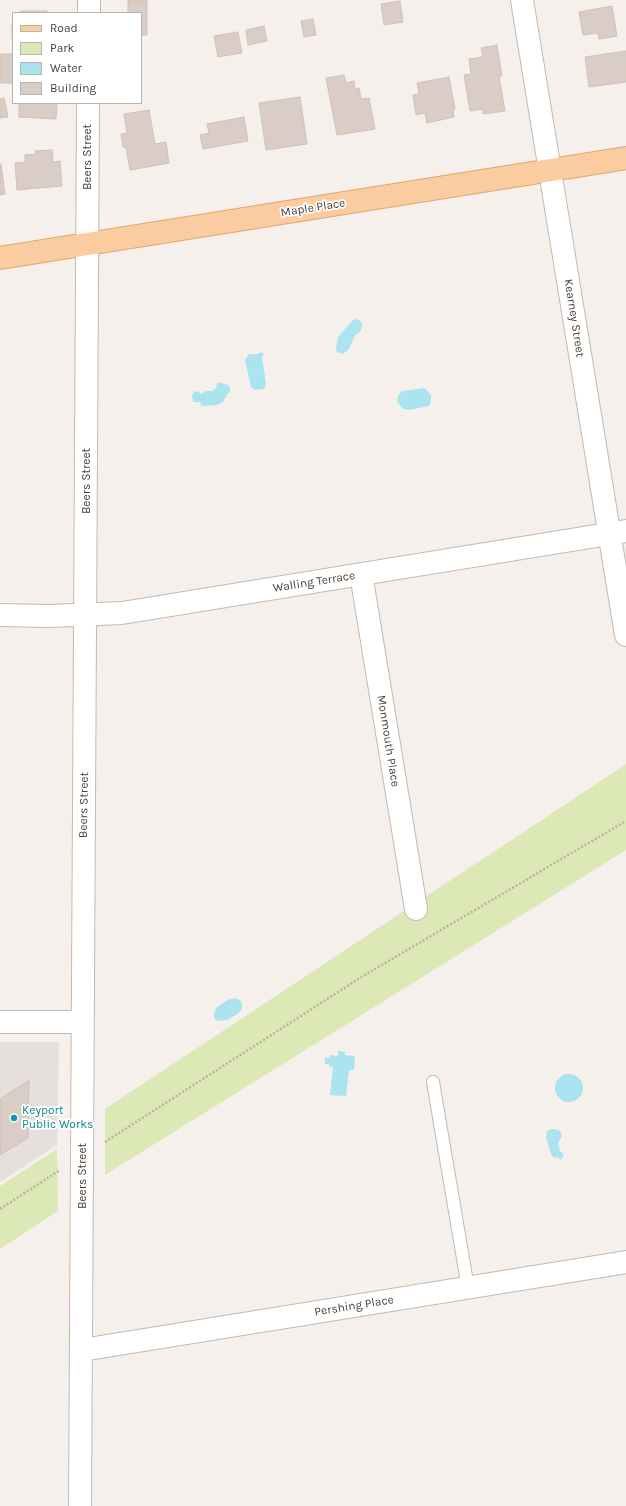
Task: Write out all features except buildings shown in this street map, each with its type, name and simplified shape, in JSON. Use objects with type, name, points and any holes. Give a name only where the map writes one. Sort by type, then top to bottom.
[{"type":"main road","name":"Maple Place","points":[[0,258],[626,158]]},
{"type":"street","points":[[89,0],[89,12]]},
{"type":"street","name":"Kearney Street","points":[[522,0],[550,170],[617,533],[626,635]]},
{"type":"street","name":"Beers Street","points":[[80,1506],[88,104]]},
{"type":"street","name":"Walling Terrace","points":[[0,615],[49,616],[122,613],[617,533]]},
{"type":"street","name":"Monmouth Place","points":[[361,574],[416,909]]},
{"type":"street","points":[[0,1022],[82,1022]]},
{"type":"street","name":"Pershing Place","points":[[82,1350],[626,1262]]},
{"type":"lane","points":[[433,1082],[468,1288]]},
{"type":"path","points":[[0,1209],[363,976],[626,821]]},
{"type":"shaded area","points":[[0,1042],[59,1042],[57,1145],[0,1182]]},
{"type":"green space","points":[[626,764],[626,850],[105,1175],[105,1109]]},
{"type":"green space","points":[[57,1149],[58,1211],[0,1249],[0,1186]]},
{"type":"water","points":[[355,319],[362,323],[360,332],[355,335],[349,349],[343,354],[337,352],[338,337]]},
{"type":"water","points":[[261,352],[264,354],[262,357],[266,384],[264,389],[255,390],[251,387],[245,360],[249,354],[258,354]]},
{"type":"water","points":[[218,382],[228,385],[230,388],[230,392],[227,394],[223,402],[217,405],[203,406],[200,402],[193,402],[192,395],[194,392],[198,391],[201,394],[206,391],[212,391],[215,389]]},
{"type":"water","points":[[425,388],[431,395],[429,406],[409,410],[403,409],[397,401],[398,396],[402,391]]},
{"type":"water","points":[[235,998],[240,1000],[242,1004],[242,1009],[239,1013],[227,1020],[217,1021],[214,1018],[214,1013],[217,1007],[229,999]]},
{"type":"water","points":[[338,1051],[345,1052],[345,1055],[355,1056],[354,1070],[349,1070],[346,1096],[330,1095],[333,1067],[329,1066],[329,1064],[325,1064],[325,1058],[329,1058],[330,1055],[338,1056]]},
{"type":"water","points":[[569,1074],[579,1078],[583,1088],[579,1098],[569,1102],[559,1098],[555,1088],[559,1078]]},
{"type":"water","points":[[552,1129],[560,1131],[562,1136],[558,1143],[560,1151],[564,1155],[561,1160],[558,1157],[555,1158],[552,1156],[546,1137],[547,1131]]},
{"type":"place","name":"Keyport Public Works","points":[[14,1118]]}]
